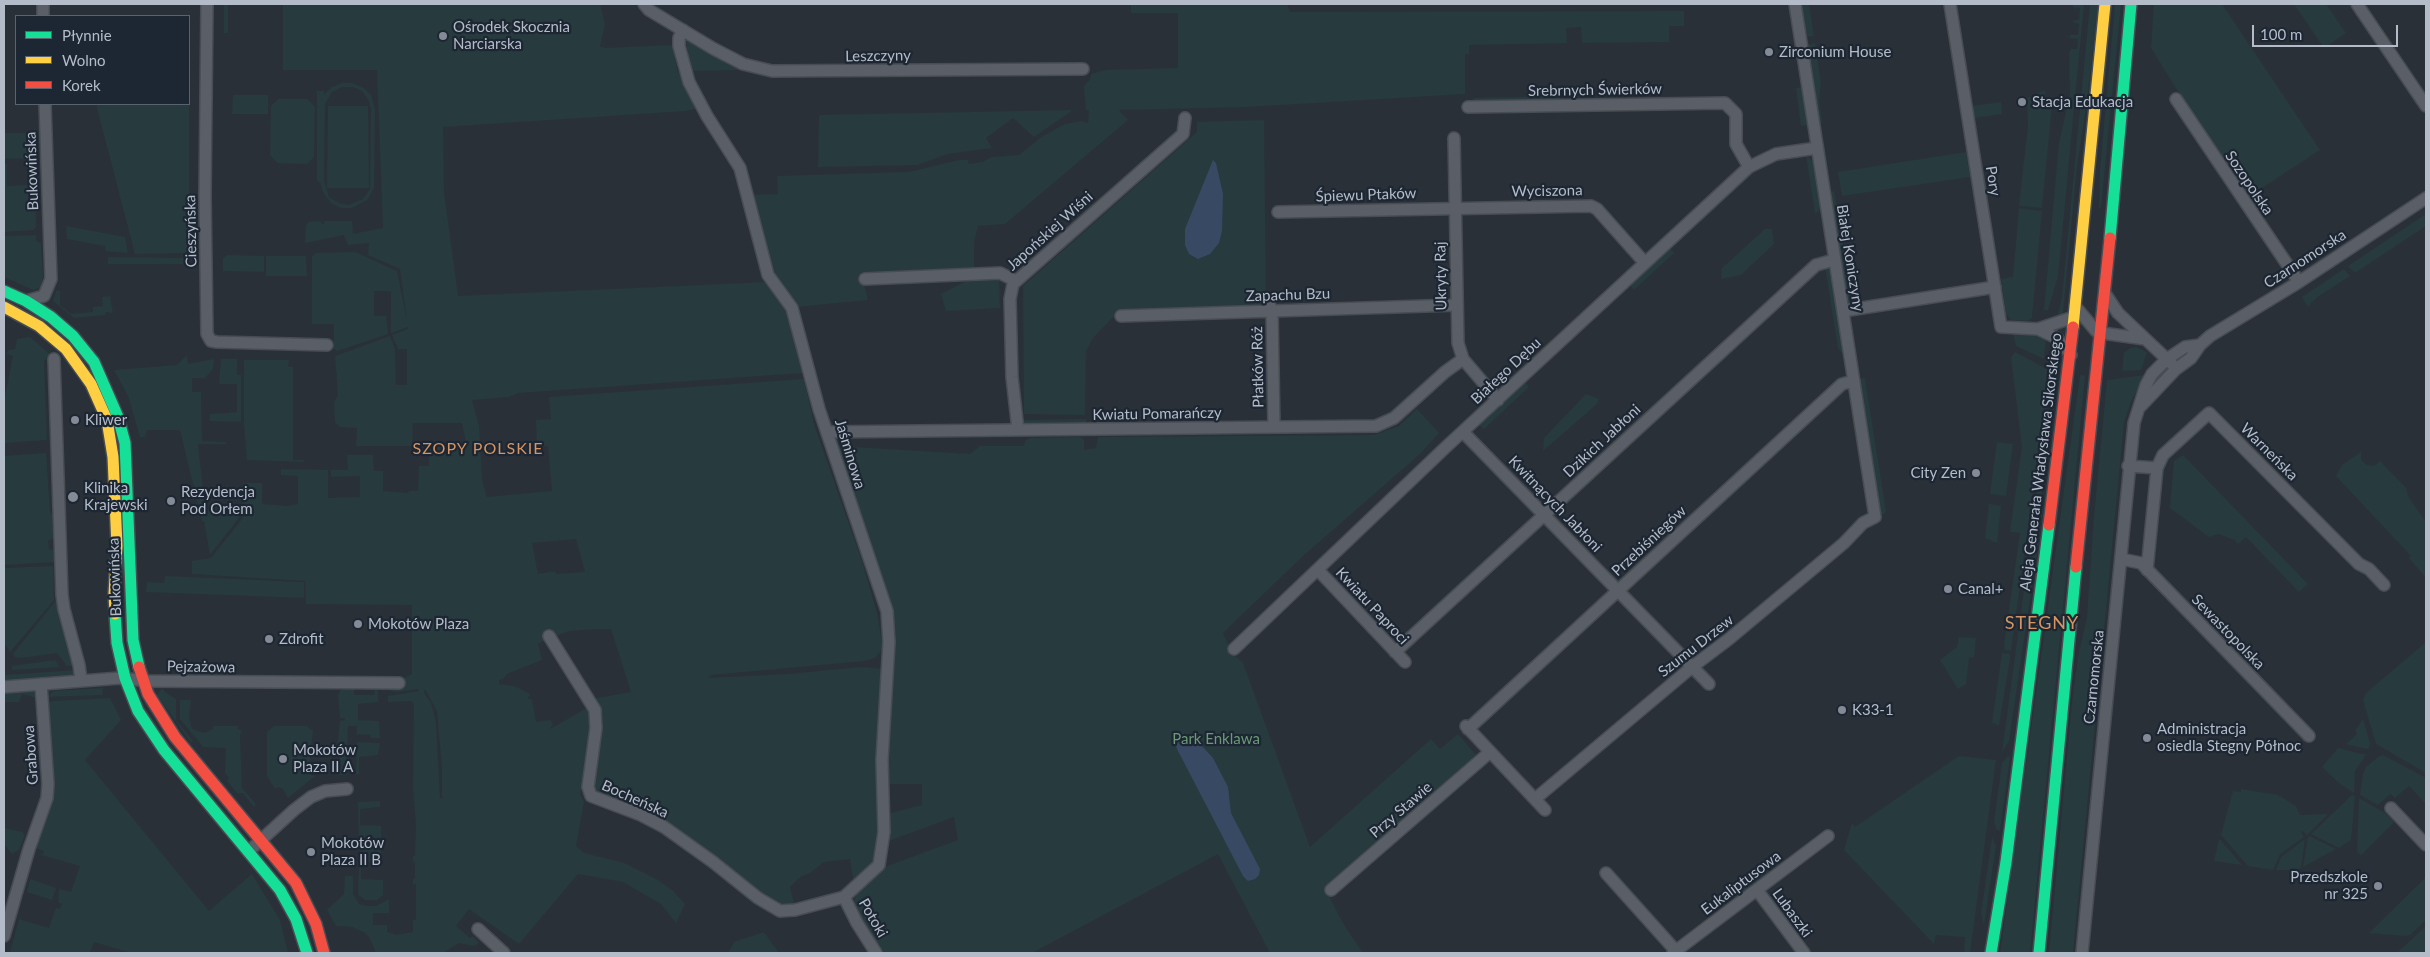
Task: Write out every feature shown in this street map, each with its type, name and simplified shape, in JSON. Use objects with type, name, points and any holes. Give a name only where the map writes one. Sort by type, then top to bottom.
[{"type":"main road","name":"Aleja Generała Władysława Sikorskiego","points":[[1992,953],[2007,852],[2071,355],[2105,4]]},
{"type":"main road","points":[[2039,953],[2069,633],[2106,295],[2131,4]]},
{"type":"main road","name":"Bukowińska","points":[[4,291],[26,301],[51,317],[73,336],[94,362],[114,402],[122,429],[126,456],[133,640],[143,680],[155,707],[166,725],[288,871],[302,893],[316,924],[324,953]]},
{"type":"main road","name":"Bukowińska","points":[[4,307],[22,316],[51,336],[66,350],[86,376],[99,401],[110,435],[113,458],[117,546],[115,621],[120,662],[138,711],[155,738],[286,899],[296,919],[307,953]]},
{"type":"street","name":"Cieszyńska","points":[[207,4],[205,205],[207,334],[211,341],[217,342],[327,345]]},
{"type":"street","name":"Leszczyny","points":[[644,4],[649,10],[743,64],[772,71],[1083,68]]},
{"type":"street","name":"Białej Koniczyny","points":[[1795,4],[1875,517]]},
{"type":"street","name":"Pory","points":[[1950,4],[2002,327],[2038,329],[2056,338],[2071,355]]},
{"type":"street","points":[[2357,4],[2426,106]]},
{"type":"street","name":"Jaśminowa","points":[[683,30],[679,38],[679,46],[689,82],[707,116],[740,168],[768,275],[792,308],[819,409],[887,611],[889,629],[882,760],[884,832],[881,859],[876,869],[844,897]]},
{"type":"street","name":"Sozopolska","points":[[2176,99],[2298,282]]},
{"type":"street","name":"Srebrnych Świerków","points":[[1468,107],[1723,103],[1732,108],[1736,114],[1736,144],[1749,167]]},
{"type":"street","name":"Bukowińska","points":[[44,296],[50,283],[51,275],[45,105]]},
{"type":"street","name":"Japońskiej Wiśni","points":[[1018,430],[1012,386],[1010,300],[1012,287],[1016,281],[1182,134],[1185,118]]},
{"type":"street","name":"Ukryty Raj","points":[[1454,138],[1457,333],[1463,359],[1498,400]]},
{"type":"street","name":"Białego Dębu","points":[[1234,649],[1463,432],[1749,167],[1776,154],[1817,148]]},
{"type":"street","name":"Czarnomorska","points":[[2082,953],[2121,559],[2128,466],[2134,423],[2141,406],[2146,385],[2150,377],[2167,359],[2185,347],[2200,344],[2426,198]]},
{"type":"street","name":"Wyciszona","points":[[1455,207],[1591,206],[1596,209],[1645,263]]},
{"type":"street","name":"Śpiewu Ptaków","points":[[1278,212],[1384,212],[1455,207]]},
{"type":"street","name":"Dzikich Jabłoni","points":[[1395,652],[1816,265],[1834,260]]},
{"type":"street","points":[[865,279],[1000,273],[1016,281]]},
{"type":"street","points":[[1843,311],[1995,287]]},
{"type":"street","points":[[2106,295],[2118,313],[2176,368]]},
{"type":"street","points":[[26,301],[44,296],[51,317]]},
{"type":"street","name":"Zapachu Bzu","points":[[1121,316],[1271,308],[1456,305]]},
{"type":"street","name":"Płatków Róż","points":[[1271,308],[1274,427]]},
{"type":"street","name":"Pory","points":[[2038,329],[2075,312]]},
{"type":"street","points":[[2075,312],[2102,334],[2145,339]]},
{"type":"street","name":"Czarnomorska","points":[[2141,406],[2176,368],[2191,358],[2200,344]]},
{"type":"street","points":[[54,359],[62,595],[81,680]]},
{"type":"street","name":"Kwiatu Pomarańczy","points":[[828,432],[1381,426],[1394,418],[1463,359]]},
{"type":"street","name":"Przebiśniegów","points":[[1490,752],[1467,728],[1842,384],[1854,381]]},
{"type":"street","name":"Warneńska","points":[[2157,468],[2163,455],[2209,413],[2359,564],[2368,569],[2384,585]]},
{"type":"street","name":"Kwitnących Jabłoni","points":[[1463,432],[1709,684]]},
{"type":"street","points":[[2128,466],[2157,468],[2147,570]]},
{"type":"street","name":"Szumu Drzew","points":[[1535,799],[1692,667],[1729,640],[1844,543],[1863,523],[1875,517]]},
{"type":"street","name":"Sewastopolska","points":[[2121,559],[2137,561],[2147,570],[2309,736]]},
{"type":"street","name":"Kwiatu Paproci","points":[[1318,570],[1405,662]]},
{"type":"street","name":"Bocheńska","points":[[549,636],[595,710],[596,728],[588,787],[591,796],[641,815],[664,827],[701,853],[758,898],[780,911],[795,910],[844,897]]},
{"type":"street","name":"Pejzażowa","points":[[4,687],[125,678],[143,680],[399,683]]},
{"type":"street","name":"Grabowa","points":[[4,936],[29,849],[48,798],[41,684]]},
{"type":"street","points":[[1490,752],[1545,810]]},
{"type":"street","name":"Przy Stawie","points":[[1331,890],[1490,752]]},
{"type":"street","points":[[249,852],[311,798],[325,791],[347,789]]},
{"type":"street","points":[[2391,808],[2426,845]]},
{"type":"street","name":"Eukaliptusowa","points":[[1674,952],[1828,836]]},
{"type":"street","points":[[1606,873],[1674,952]]},
{"type":"street","name":"Lubaszki","points":[[1757,890],[1804,953]]},
{"type":"street","name":"Potoki","points":[[844,897],[857,923],[876,953]]},
{"type":"street","points":[[478,930],[504,953]]},
{"type":"green space","points":[[224,4],[600,4],[605,25],[600,46],[605,48],[671,45],[673,47],[677,69],[686,89],[698,108],[686,111],[443,127],[444,192],[458,296],[768,282],[786,306],[795,326],[806,369],[802,373],[519,393],[509,397],[472,400],[479,425],[482,479],[487,497],[552,491],[548,446],[537,446],[536,420],[551,419],[549,397],[804,379],[814,424],[862,561],[877,613],[883,649],[875,658],[864,661],[711,675],[708,678],[788,674],[861,667],[883,669],[878,856],[854,884],[850,859],[824,862],[810,873],[800,877],[790,887],[795,907],[779,908],[765,901],[674,829],[596,794],[590,786],[600,723],[599,705],[594,707],[591,699],[631,692],[611,629],[569,631],[538,644],[542,660],[507,674],[503,679],[499,680],[499,684],[514,686],[530,694],[528,698],[532,700],[536,722],[550,720],[553,724],[550,729],[585,709],[592,712],[595,721],[580,794],[584,802],[576,846],[584,853],[624,863],[658,880],[673,891],[685,904],[676,923],[661,904],[623,882],[578,874],[519,944],[469,909],[456,926],[470,938],[473,936],[479,943],[474,946],[459,943],[443,953],[376,953],[369,937],[365,933],[352,927],[336,926],[327,910],[344,894],[345,876],[353,876],[353,894],[359,904],[376,906],[389,899],[389,913],[373,913],[373,925],[387,925],[387,932],[396,935],[413,932],[413,920],[416,920],[416,884],[413,884],[413,879],[415,878],[413,856],[415,856],[416,825],[413,787],[414,706],[412,701],[388,702],[388,696],[419,691],[418,689],[396,692],[387,690],[404,688],[404,678],[412,674],[412,605],[306,604],[305,581],[192,574],[192,561],[211,558],[242,519],[243,483],[262,483],[262,504],[288,506],[298,504],[298,476],[281,475],[281,469],[328,470],[328,498],[360,497],[360,476],[331,477],[331,470],[348,470],[347,455],[373,455],[374,471],[383,471],[383,491],[408,493],[409,491],[418,491],[419,466],[429,466],[429,447],[467,447],[462,423],[413,423],[412,446],[356,446],[357,428],[340,427],[335,422],[334,402],[338,395],[335,356],[390,336],[395,349],[396,385],[407,385],[407,349],[398,349],[392,335],[408,329],[408,327],[391,333],[391,291],[374,291],[374,316],[386,316],[388,334],[337,351],[334,349],[334,324],[312,324],[312,256],[316,253],[355,252],[397,271],[407,320],[400,269],[368,255],[369,243],[348,245],[344,235],[305,243],[308,222],[320,221],[323,225],[325,221],[352,221],[353,234],[383,228],[377,70],[283,70],[283,5],[228,5],[228,33],[224,33]],"holes":[[[576,539],[585,572],[556,574],[555,571],[538,574],[532,543]],[[425,689],[437,711],[442,768],[442,799],[440,798],[436,722],[431,703],[424,693]]]},
{"type":"green space","points":[[1131,4],[1287,4],[1290,12],[1684,11],[1684,26],[1669,26],[1669,42],[1582,43],[1581,27],[1566,28],[1567,43],[1469,45],[1469,54],[1465,54],[1465,94],[1247,107],[1119,110],[1128,120],[1005,224],[978,226],[974,242],[974,271],[862,277],[868,300],[796,307],[777,279],[751,195],[778,194],[777,176],[909,172],[959,160],[968,160],[969,164],[982,162],[992,157],[1019,155],[1043,136],[1065,124],[1081,121],[1088,123],[1089,110],[1086,110],[1084,86],[1090,80],[1091,74],[1106,70],[1178,68],[1178,13],[1131,13]]},
{"type":"green space","points":[[1799,4],[1809,4],[1814,36],[1806,37]]},
{"type":"green space","points":[[2073,4],[2084,4],[2058,277],[2048,310],[2044,310],[2059,143],[2070,94],[2069,53],[2071,49],[2077,49],[2078,39],[2070,38],[2070,35],[2078,35],[2079,24],[2071,21],[2079,20],[2080,8],[2073,7]]},
{"type":"green space","points":[[2090,4],[2098,4],[2087,102],[2077,166],[2063,313],[2057,320],[2062,297]]},
{"type":"green space","points":[[2115,4],[2121,4],[2101,208],[2099,209],[2100,170]]},
{"type":"green space","points":[[2154,4],[2222,4],[2320,150],[2245,199],[2151,48]]},
{"type":"green space","points":[[2294,4],[2326,4],[2346,33],[2324,48]]},
{"type":"green space","points":[[686,40],[739,70],[690,71]]},
{"type":"green space","points":[[1815,43],[1821,83],[1819,100],[1822,123],[1817,123],[1807,45]]},
{"type":"green space","points":[[342,83],[352,83],[364,88],[371,95],[375,109],[374,188],[367,200],[352,208],[341,208],[331,203],[323,192],[320,182],[317,181],[317,91],[324,91],[324,95],[332,87]],"holes":[[[342,87],[353,87],[362,91],[368,99],[371,109],[370,189],[363,199],[349,205],[339,203],[329,197],[324,181],[325,104],[332,92]]]},
{"type":"green space","points":[[1803,87],[1808,125],[1801,126],[1796,88]]},
{"type":"green space","points":[[2045,90],[2045,104],[2052,105],[2042,208],[2019,206],[2028,125],[2027,98]]},
{"type":"green space","points":[[233,95],[268,95],[268,114],[232,114]]},
{"type":"green space","points":[[1560,96],[1560,100],[1472,102],[1473,98]]},
{"type":"green space","points":[[278,99],[307,99],[315,107],[314,157],[307,164],[278,163],[270,155],[271,106]]},
{"type":"green space","points":[[2001,102],[2002,114],[1974,118],[1972,106]]},
{"type":"green space","points":[[96,105],[189,105],[189,253],[135,254]]},
{"type":"green space","points":[[328,106],[368,106],[369,188],[327,188]]},
{"type":"green space","points":[[1073,110],[1034,137],[1013,118],[986,138],[992,148],[948,154],[917,165],[818,167],[819,115]]},
{"type":"green space","points":[[1264,120],[1266,306],[1118,312],[1093,338],[1086,351],[1085,415],[1024,414],[1023,286],[1197,132],[1197,122]]},
{"type":"green space","points":[[4,133],[34,133],[35,158],[4,159]]},
{"type":"green space","points":[[1966,152],[1970,177],[1842,196],[1838,172]]},
{"type":"green space","points":[[1806,155],[1814,162],[1821,207],[1815,213]]},
{"type":"green space","points":[[31,161],[35,161],[36,227],[33,230],[4,232],[4,164],[7,164],[7,186],[31,185]]},
{"type":"green space","points":[[1834,190],[1852,305],[1847,302],[1829,195]]},
{"type":"green space","points":[[2019,208],[2042,211],[2032,318],[2027,321],[2011,320],[2006,314],[2001,279],[2013,277]]},
{"type":"green space","points":[[2426,214],[2426,226],[2355,273],[2348,266]]},
{"type":"green space","points":[[66,226],[125,237],[128,253],[106,251],[105,246],[67,239]]},
{"type":"green space","points":[[1765,229],[1772,229],[1774,244],[1741,275],[1721,279],[1722,268]]},
{"type":"green space","points":[[36,235],[36,241],[41,243],[43,276],[41,287],[33,290],[4,277],[4,236]]},
{"type":"green space","points":[[1669,247],[1674,253],[1634,290],[1629,284]]},
{"type":"green space","points":[[227,255],[264,256],[264,272],[223,271],[223,258]]},
{"type":"green space","points":[[266,256],[306,256],[307,276],[266,276]]},
{"type":"green space","points":[[108,257],[183,258],[189,264],[108,264]]},
{"type":"green space","points":[[1825,266],[1832,272],[1845,352],[1841,352],[1838,348]]},
{"type":"green space","points":[[2344,269],[2350,276],[2316,298],[2308,307],[2302,297]]},
{"type":"green space","points":[[999,277],[1000,308],[946,311],[941,294],[973,278]]},
{"type":"green space","points":[[60,290],[60,305],[71,314],[93,312],[93,307],[103,306],[102,297],[110,296],[113,313],[106,312],[105,315],[74,318],[53,301],[56,291]]},
{"type":"green space","points":[[2017,332],[2046,338],[2044,359],[2016,346],[2013,333]]},
{"type":"green space","points":[[30,337],[51,355],[44,361],[47,440],[4,443],[4,401],[13,356],[6,354],[9,350],[15,349],[17,339]]},
{"type":"green space","points":[[2136,347],[2147,352],[2141,370],[2122,371],[2124,353],[2130,348]]},
{"type":"green space","points":[[2015,352],[2047,369],[2043,417],[2011,651],[2005,650],[2004,645],[2020,533],[2010,532],[2022,447],[2011,357]]},
{"type":"green space","points":[[187,355],[188,364],[214,359],[213,369],[205,378],[192,378],[192,392],[201,392],[202,441],[226,442],[226,444],[198,444],[205,509],[239,510],[239,518],[210,555],[204,521],[202,521],[180,430],[147,430],[145,437],[140,437],[128,396],[114,370],[177,365]]},
{"type":"green space","points":[[221,359],[237,359],[237,375],[241,375],[241,422],[210,421],[210,414],[237,412],[237,384],[219,384]]},
{"type":"green space","points":[[244,360],[289,360],[288,367],[293,367],[293,460],[304,460],[303,462],[247,460],[244,425]]},
{"type":"green space","points":[[2080,375],[2085,376],[2030,953],[2000,953]]},
{"type":"green space","points":[[2147,376],[2132,399],[2124,422],[2073,953],[2049,953],[2072,702],[2078,657],[2087,617],[2107,380]]},
{"type":"green space","points":[[1865,379],[1886,511],[1883,515],[1880,513],[1859,380]]},
{"type":"green space","points":[[1524,382],[1529,387],[1484,429],[1478,424]]},
{"type":"green space","points":[[1586,394],[1599,399],[1597,404],[1543,451],[1544,438]]},
{"type":"green space","name":"Park Enklawa","points":[[1417,409],[1439,433],[1420,454],[1303,556],[1223,633],[1232,653],[1243,663],[1310,847],[1431,739],[1440,749],[1458,734],[1476,755],[1325,888],[1344,925],[1363,953],[1270,953],[1218,854],[1032,953],[881,953],[853,904],[857,891],[882,868],[958,840],[954,817],[886,842],[887,814],[922,805],[922,784],[887,784],[887,716],[894,637],[896,636],[891,610],[837,446],[970,454],[980,446],[1024,446],[1025,441],[1030,438],[1080,437],[1084,440],[1084,450],[1096,448],[1098,437],[1374,435],[1399,426]]},
{"type":"green space","points":[[1086,419],[1086,424],[1027,425],[1022,420]]},
{"type":"green space","points":[[1997,442],[2013,444],[2006,496],[1990,494]]},
{"type":"green space","points":[[2361,452],[2361,460],[2367,465],[2374,466],[2380,461],[2406,488],[2409,498],[2426,522],[2426,578],[2409,558],[2411,556],[2336,476],[2342,465]]},
{"type":"green space","points":[[46,453],[50,512],[54,516],[55,537],[48,541],[49,549],[56,551],[56,562],[4,565],[4,456]]},
{"type":"green space","points":[[2183,455],[2308,584],[2299,592],[2246,537],[2238,544],[2235,540],[2218,534],[2209,537],[2170,508],[2174,461]]},
{"type":"green space","points":[[2038,486],[2041,486],[2043,512],[2009,741],[2002,752]]},
{"type":"green space","points":[[1989,504],[2001,506],[1997,543],[1985,538]]},
{"type":"green space","points":[[53,566],[54,600],[10,652],[4,643],[4,568]]},
{"type":"green space","points":[[165,576],[304,582],[304,598],[146,592],[147,582],[164,583]]},
{"type":"green space","points":[[57,599],[76,666],[67,666],[57,653],[21,658],[15,657],[13,654]]},
{"type":"green space","points":[[1959,637],[1976,638],[1974,657],[1969,658],[1966,684],[1958,689],[1940,660],[1957,647]]},
{"type":"green space","points":[[2425,643],[2426,773],[2376,744],[2363,700],[2366,693]]},
{"type":"green space","points":[[2002,653],[2010,654],[2010,659],[1999,725],[1992,723]]},
{"type":"green space","points":[[55,660],[60,667],[12,670],[12,666]]},
{"type":"green space","points":[[76,670],[69,677],[4,683],[4,675]]},
{"type":"green space","points":[[103,688],[102,695],[47,697],[54,691]]},
{"type":"green space","points":[[162,688],[176,699],[176,720],[193,741],[191,743],[157,695]]},
{"type":"green space","points":[[342,688],[354,688],[354,695],[374,695],[375,688],[378,692],[378,702],[358,704],[358,720],[379,721],[380,738],[371,738],[370,735],[357,734],[357,726],[348,726],[347,775],[339,775],[340,748],[337,748],[340,721],[345,720],[345,718],[340,718],[338,695]]},
{"type":"green space","points":[[29,690],[35,693],[37,698],[22,694],[19,702],[4,702],[4,692]]},
{"type":"green space","points":[[110,698],[121,720],[85,760],[209,911],[252,874],[280,920],[288,953],[131,953],[94,942],[90,953],[10,953],[19,919],[49,928],[56,908],[60,909],[62,904],[58,902],[59,889],[71,892],[80,866],[38,854],[43,854],[44,851],[36,848],[41,830],[47,704],[53,701]]},
{"type":"green space","points":[[180,700],[191,700],[189,716],[192,729],[205,733],[213,729],[213,726],[238,726],[238,729],[242,731],[240,735],[242,788],[256,804],[254,807],[243,793],[237,793],[227,781],[229,778],[225,773],[226,748],[203,747],[180,719]]},
{"type":"green space","points":[[2363,719],[2370,743],[2369,748],[2346,744],[2357,734],[2355,731]]},
{"type":"green space","points":[[274,726],[307,726],[313,731],[311,747],[314,747],[314,750],[310,751],[311,775],[315,776],[288,798],[283,789],[278,787],[275,789],[267,776],[267,732]]},
{"type":"green space","points":[[357,742],[380,743],[378,755],[359,757],[359,774],[356,774]]},
{"type":"green space","points":[[2338,748],[2366,755],[2355,771],[2354,793],[2339,783],[2322,767]]},
{"type":"green space","points":[[2383,755],[2426,778],[2426,801],[2424,802],[2409,786],[2395,798],[2390,794],[2378,805],[2360,795],[2366,767]]},
{"type":"green space","points":[[1959,756],[1996,760],[1970,953],[1964,953],[1965,937],[1936,935],[1934,944],[1844,850],[1852,823],[1855,827]]},
{"type":"green space","points":[[2008,756],[2010,758],[2000,831],[1996,829],[1994,821],[2002,763]]},
{"type":"green space","points":[[2241,789],[2278,795],[2296,806],[2300,815],[2328,814],[2307,835],[2303,831],[2301,832],[2304,837],[2280,854],[2273,870],[2248,866],[2221,835],[2233,791],[2241,792]]},
{"type":"green space","points":[[2352,795],[2355,796],[2351,840],[2339,848],[2311,834]]},
{"type":"green space","points":[[2359,798],[2385,813],[2394,822],[2361,855],[2357,851]]},
{"type":"green space","points":[[380,801],[380,807],[360,809],[360,825],[381,826],[381,844],[372,844],[368,836],[365,836],[365,840],[359,840],[358,802]]},
{"type":"green space","points":[[4,828],[22,832],[25,835],[19,850],[12,854],[4,844]]},
{"type":"green space","points":[[1992,837],[1996,846],[1984,925],[1981,914]]},
{"type":"green space","points":[[2308,837],[2336,849],[2303,867]]},
{"type":"green space","points":[[2219,839],[2223,843],[2242,865],[2214,861]]},
{"type":"green space","points":[[2305,839],[2301,868],[2297,870],[2276,870],[2281,857]]},
{"type":"green space","points":[[360,844],[368,845],[369,848],[381,848],[382,861],[361,863],[361,879],[383,880],[383,895],[377,900],[365,900],[358,895]]},
{"type":"green space","points":[[1767,867],[1770,873],[1735,898],[1732,894]]},
{"type":"green space","points":[[2426,877],[2426,920],[2410,935],[2369,933]]},
{"type":"green space","points":[[30,879],[56,888],[52,900],[27,892]]},
{"type":"green space","points":[[2426,926],[2426,953],[2398,953],[2400,950]]},
{"type":"green space","points":[[764,932],[779,953],[728,953],[734,942]]},
{"type":"water","points":[[1213,160],[1216,163],[1223,194],[1222,231],[1219,243],[1210,254],[1198,259],[1189,254],[1185,245],[1185,229]]},
{"type":"water","points":[[1181,732],[1200,744],[1213,758],[1228,787],[1231,813],[1260,869],[1259,875],[1255,879],[1248,881],[1243,876],[1177,749],[1173,736],[1175,733]]},
{"type":"traffic: fast","points":[[2110,238],[2131,4]]},
{"type":"traffic: fast","points":[[4,291],[26,301],[51,317],[73,336],[94,362],[118,417],[125,443],[133,640],[139,667]]},
{"type":"traffic: fast","points":[[1991,953],[2006,862],[2049,525]]},
{"type":"traffic: fast","points":[[2039,953],[2076,567]]},
{"type":"traffic: fast","points":[[115,614],[117,643],[125,678],[138,711],[164,750],[280,890],[296,919],[307,953]]},
{"type":"traffic: slow","points":[[2073,327],[2105,4]]},
{"type":"traffic: slow","points":[[4,307],[39,326],[66,349],[91,384],[107,420],[113,457],[117,546],[114,594],[115,614]]},
{"type":"traffic: jam","points":[[2076,567],[2110,238]]},
{"type":"traffic: jam","points":[[2049,525],[2073,327]]},
{"type":"traffic: jam","points":[[139,667],[148,694],[175,737],[296,883],[316,924],[324,953]]},
{"type":"place","name":"Ośrodek Skocznia Narciarska","points":[[443,36]]},
{"type":"place","name":"Zirconium House","points":[[1769,52]]},
{"type":"place","name":"Stacja Edukacja","points":[[2022,102]]},
{"type":"place","name":"Kliwer","points":[[75,420]]},
{"type":"place","name":"City Zen","points":[[1976,473]]},
{"type":"place","name":"Klinika Krajewski","points":[[73,497]]},
{"type":"place","name":"Rezydencja Pod Orłem","points":[[171,501]]},
{"type":"place","name":"Canal+","points":[[1948,589]]},
{"type":"place","name":"Mokotów Plaza","points":[[358,624]]},
{"type":"place","name":"Zdrofit","points":[[269,639]]},
{"type":"place","name":"K33-1","points":[[1842,710]]},
{"type":"place","name":"Administracja osiedla Stegny Północ","points":[[2147,738]]},
{"type":"place","name":"Mokotów Plaza II A","points":[[283,759]]},
{"type":"place","name":"Mokotów Plaza II B","points":[[311,852]]},
{"type":"place","name":"Przedszkole nr 325","points":[[2378,886]]},
{"type":"district","name":"SZOPY POLSKIE","points":[[478,449]]},
{"type":"district","name":"STEGNY","points":[[2042,623]]}]
